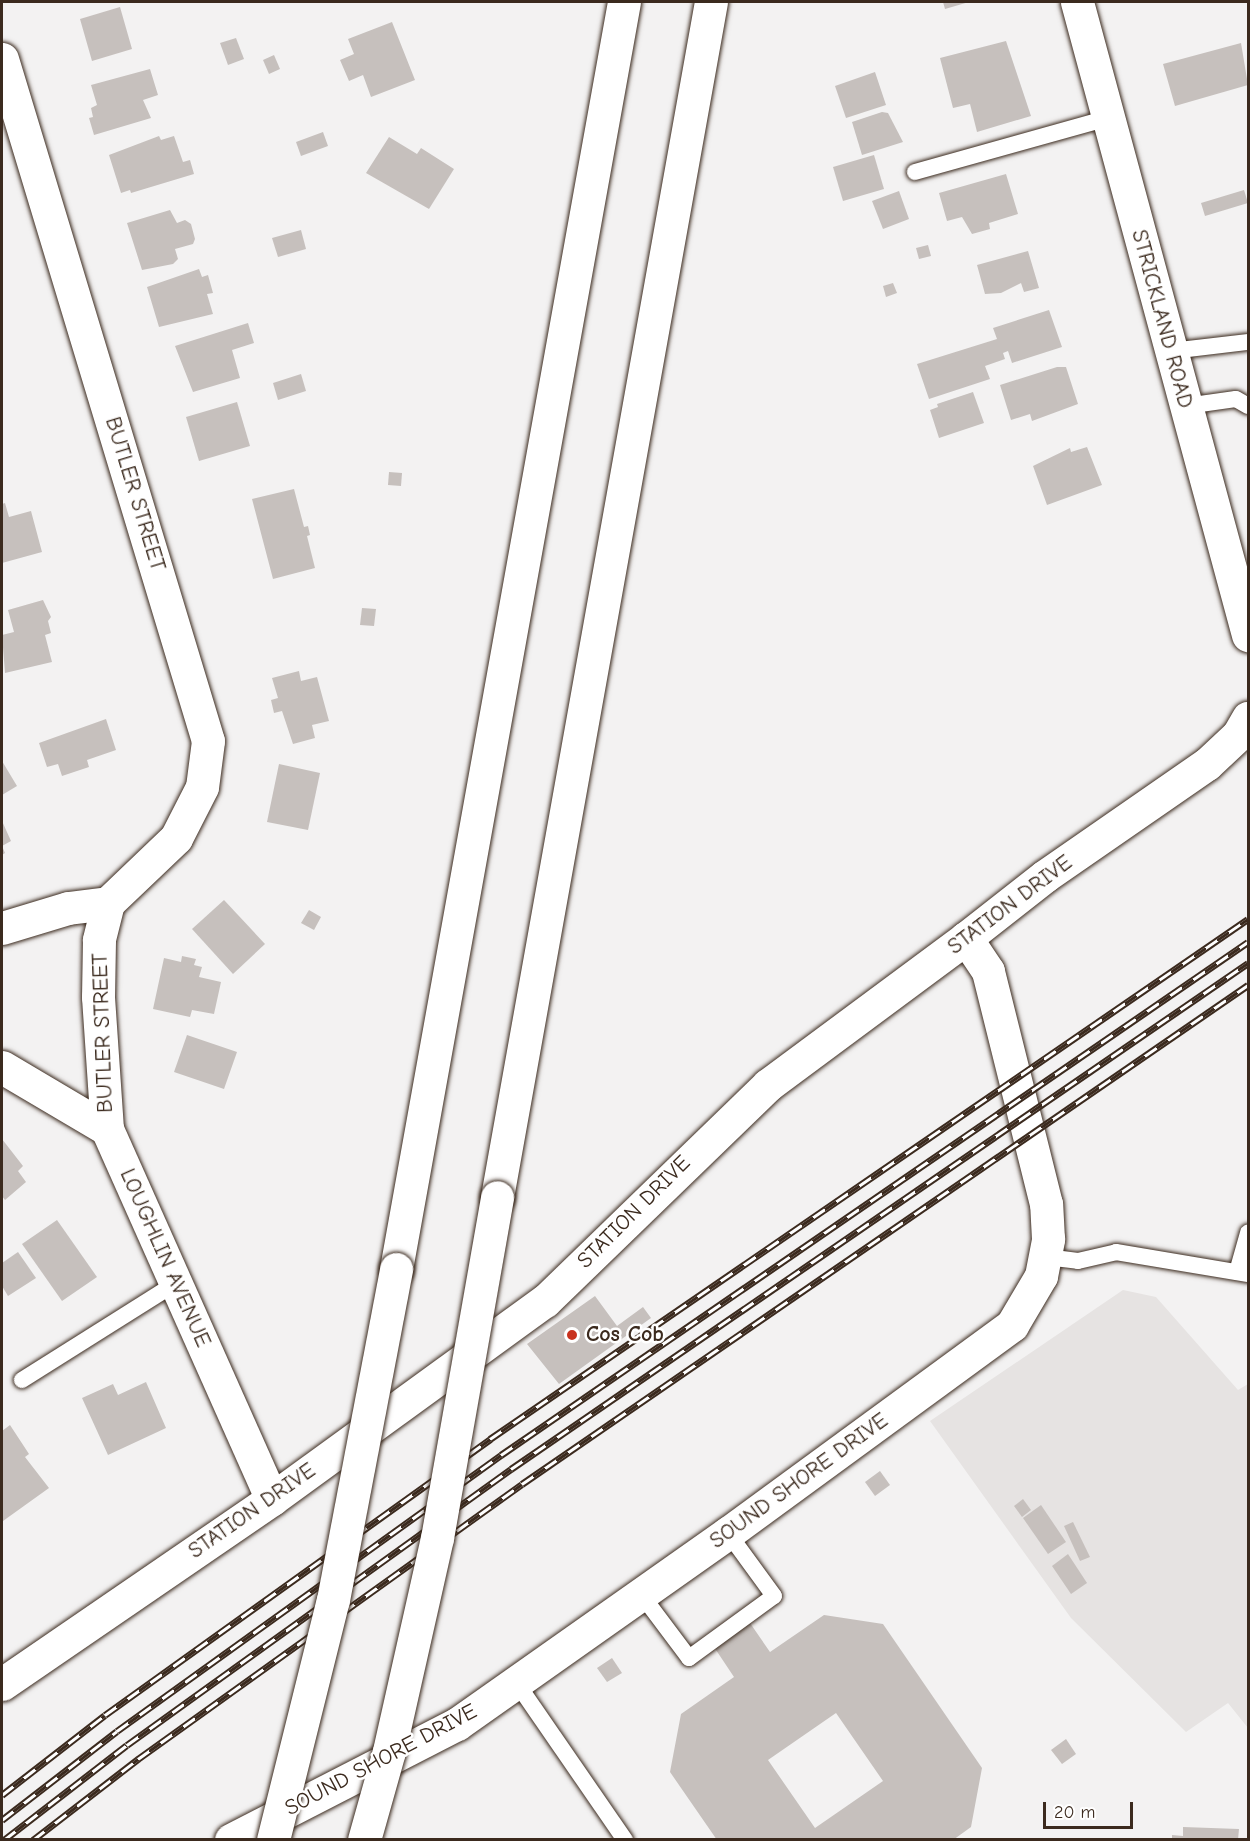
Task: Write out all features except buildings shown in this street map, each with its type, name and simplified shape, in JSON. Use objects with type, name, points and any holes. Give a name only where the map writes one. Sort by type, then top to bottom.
[{"type":"main road","points":[[273,1839],[333,1600],[396,1269],[624,2]]},
{"type":"main road","points":[[364,1839],[389,1751],[437,1538],[711,2]]},
{"type":"main road","name":"STRICKLAND ROAD","points":[[1077,2],[1248,635]]},
{"type":"main road","name":"BUTLER STREET","points":[[2,59],[208,741],[202,787],[176,838],[108,903],[99,940],[98,997],[107,1129]]},
{"type":"main road","name":"STATION DRIVE","points":[[2,1684],[272,1499],[545,1301],[768,1085],[966,938],[1045,876],[1207,764],[1238,735],[1248,718]]},
{"type":"main road","points":[[2,928],[68,908],[108,903]]},
{"type":"main road","name":"SOUND SHORE DRIVE","points":[[231,1839],[457,1724],[728,1533],[1000,1336],[1028,1304],[1046,1257],[1047,1221],[1039,1172],[988,971],[966,938]]},
{"type":"main road","points":[[2,1066],[107,1129]]},
{"type":"main road","name":"LOUGHLIN AVENUE","points":[[107,1129],[272,1499]]},
{"type":"lane","points":[[915,172],[1108,118]]},
{"type":"lane","points":[[1171,351],[1248,342]]},
{"type":"lane","points":[[1186,406],[1244,401]]},
{"type":"lane","points":[[1046,1257],[1078,1261],[1116,1252],[1243,1274],[1248,1233]]},
{"type":"lane","points":[[22,1380],[176,1283]]},
{"type":"lane","points":[[641,1593],[689,1658],[774,1596],[728,1533]]},
{"type":"lane","points":[[516,1682],[625,1839]]},
{"type":"shaded area","points":[[1123,1290],[1156,1297],[1238,1390],[1248,1384],[1248,1728],[1228,1703],[1186,1732],[1071,1618],[930,1421]]},
{"type":"railway","points":[[2,1795],[105,1715],[490,1439],[1248,919]]},
{"type":"railway","points":[[2,1820],[117,1731],[501,1455],[1248,942]]},
{"type":"railway","points":[[4,1840],[127,1745],[511,1469],[1248,963]]},
{"type":"railway","points":[[33,1840],[138,1759],[522,1484],[1248,985]]},
{"type":"place","name":"Cos Cob","points":[[572,1335]]}]
